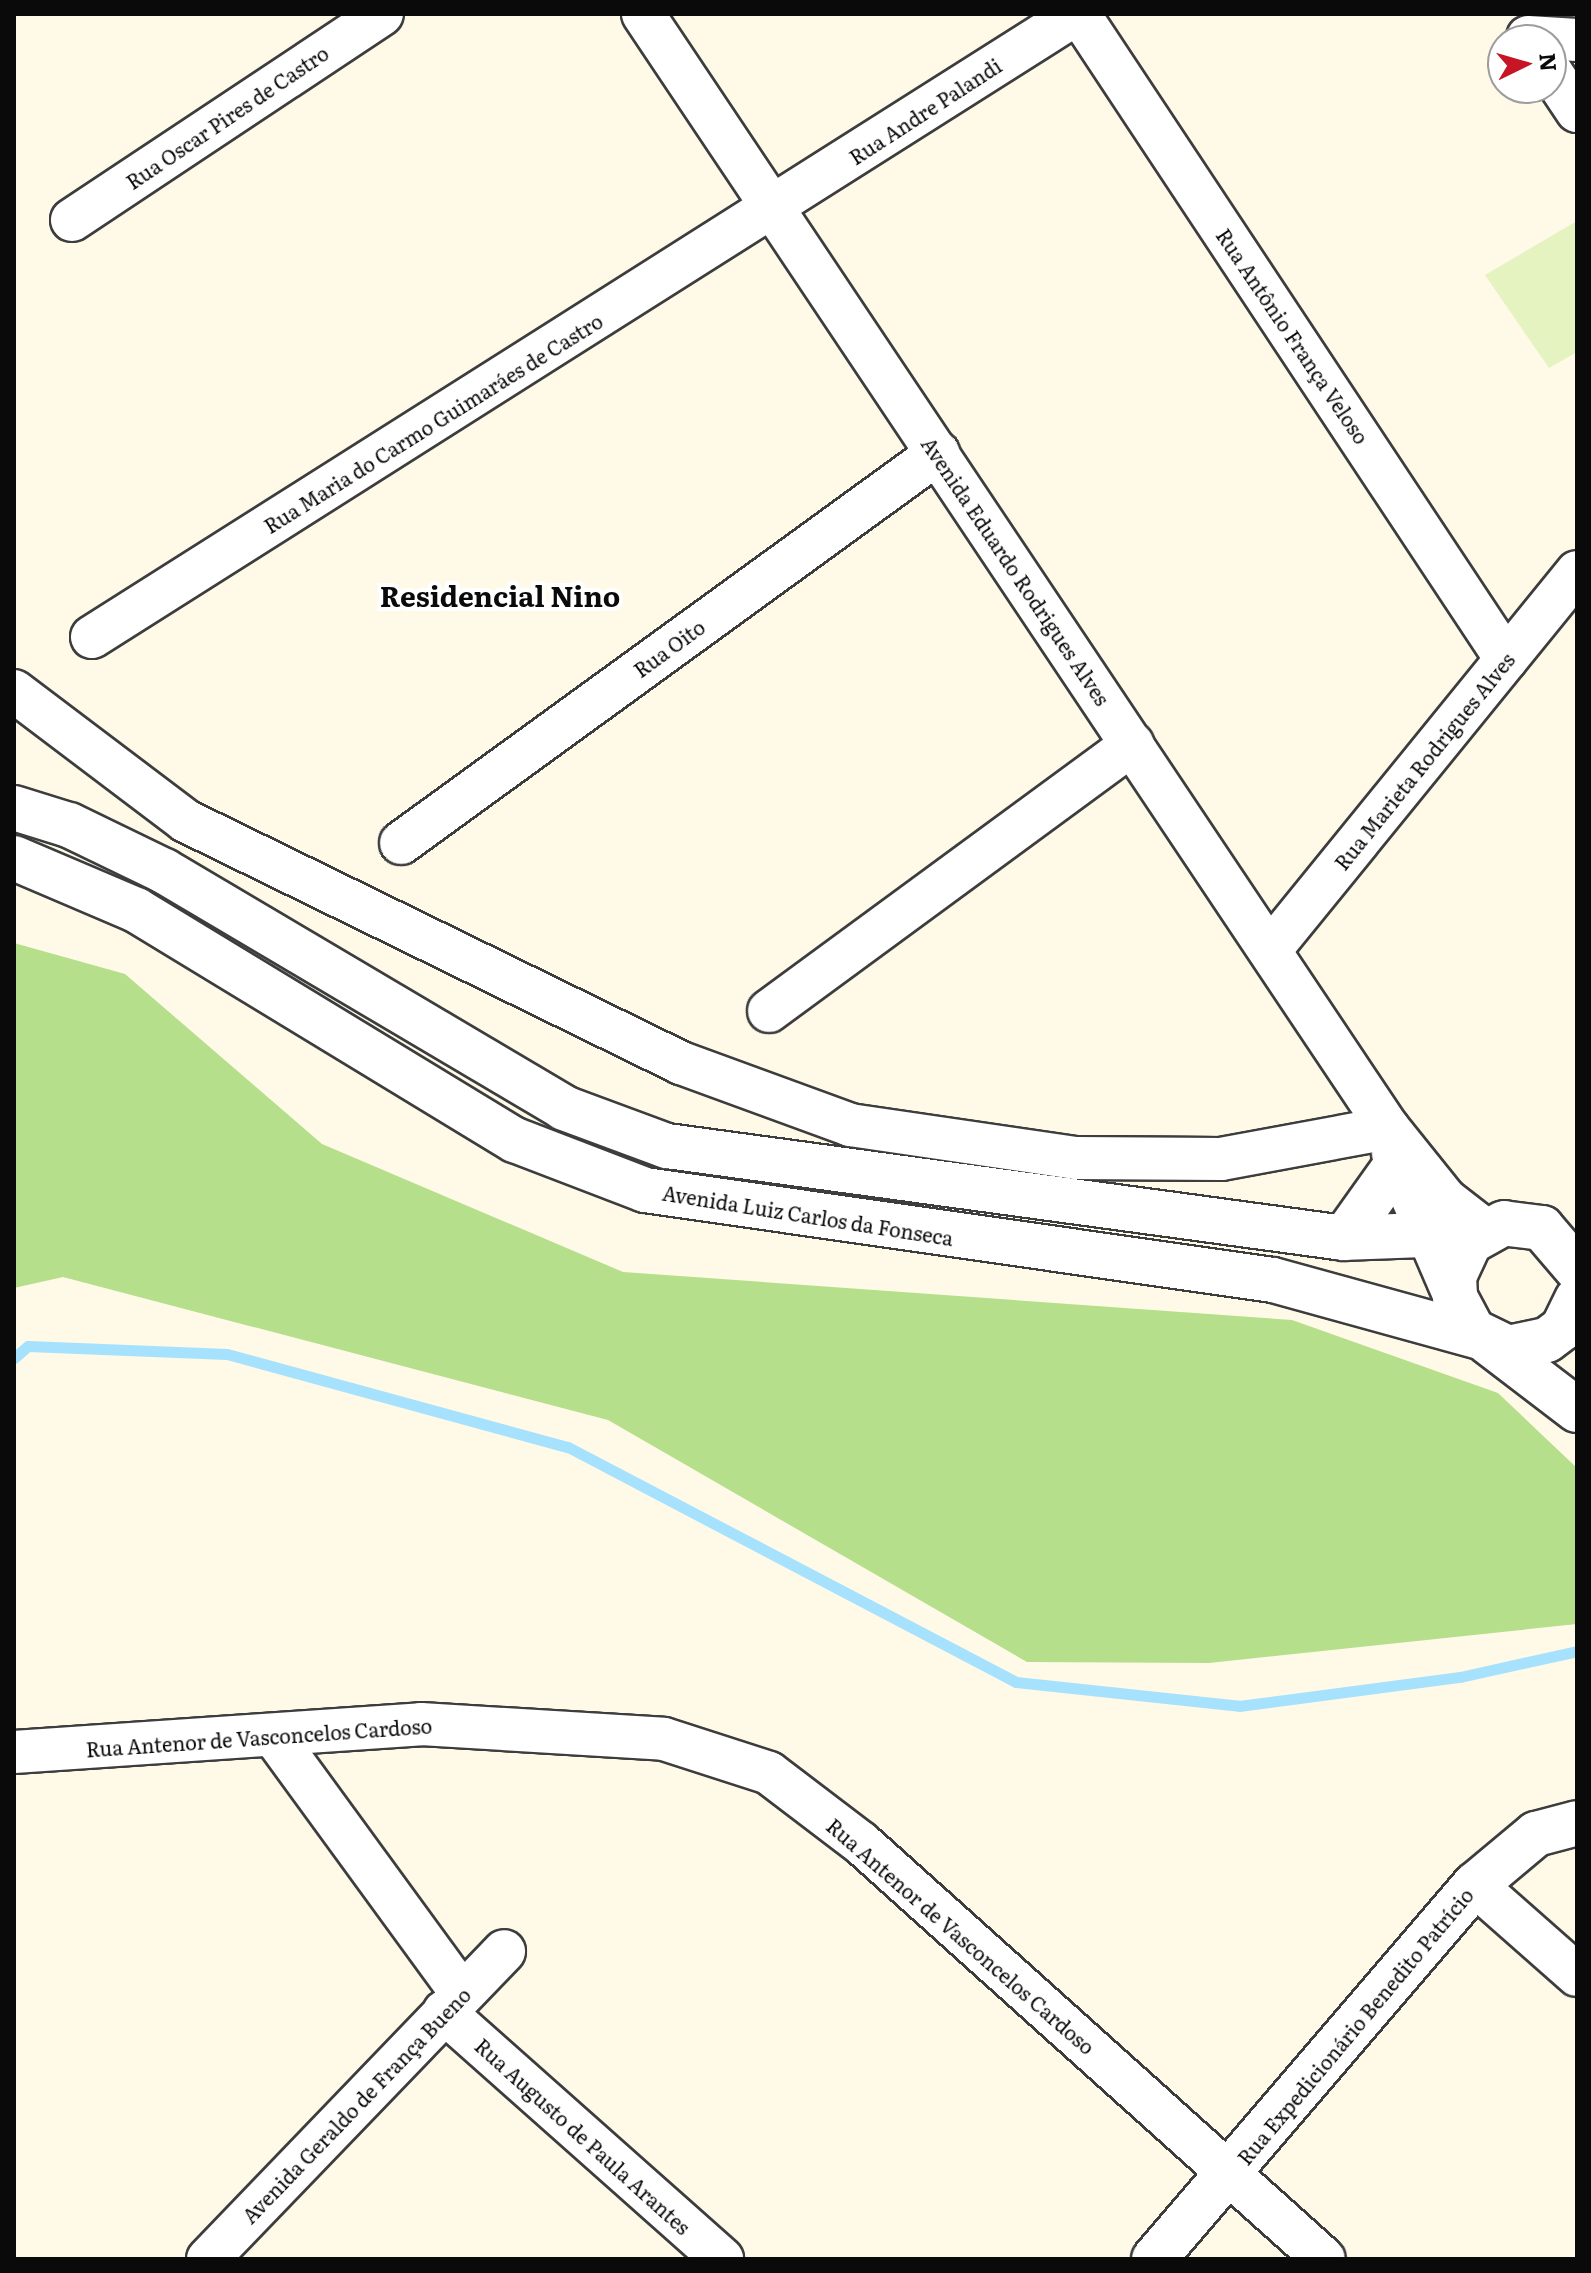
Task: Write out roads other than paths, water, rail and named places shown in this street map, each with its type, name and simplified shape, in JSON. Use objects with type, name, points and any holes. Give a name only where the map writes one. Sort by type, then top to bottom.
[{"type":"street","name":"Rua Oscar Pires de Castro","points":[[72,220],[382,14]]},
{"type":"street","name":"Avenida Eduardo Rodrigues Alves","points":[[643,14],[1270,950],[1392,1147],[1424,1235],[1455,1297]]},
{"type":"street","name":"Rua Andre Palandi","points":[[773,208],[1077,14]]},
{"type":"street","name":"Rua Antônio França Veloso","points":[[1077,14],[1506,659]]},
{"type":"street","name":"Rua Maria do Carmo Guimaráes de Castro","points":[[92,637],[773,208]]},
{"type":"street","name":"Rua Oito","points":[[401,843],[938,453]]},
{"type":"street","name":"Rua Marieta Rodrigues Alves","points":[[1270,950],[1577,572]]},
{"type":"street","points":[[14,691],[186,821],[681,1063],[850,1125],[1105,1158],[1221,1159],[1392,1147]]},
{"type":"street","points":[[769,1011],[1132,744]]},
{"type":"street","points":[[14,808],[69,825],[164,871],[564,1108],[667,1146],[1344,1238],[1484,1232],[1523,1222],[1575,1248]]},
{"type":"street","name":"Avenida Luiz Carlos da Fonseca","points":[[14,858],[136,910],[515,1140],[645,1190],[1273,1280],[1486,1340]]},
{"type":"street","name":"Avenida Eduardo Rodrigues Alves","points":[[1392,1147],[1484,1232]]},
{"type":"street","points":[[1344,1238],[1392,1147]]},
{"type":"street","points":[[1484,1232],[1460,1259],[1455,1297],[1486,1340],[1577,1410]]},
{"type":"street","points":[[1486,1340],[1528,1347],[1547,1340],[1563,1328],[1577,1299]]},
{"type":"street","name":"Rua Antenor de Vasconcelos Cardoso","points":[[14,1752],[421,1724],[664,1739],[769,1773],[861,1843],[1324,2259]]},
{"type":"street","name":"Rua Augusto de Paula Arantes","points":[[274,1736],[453,2003],[722,2259]]},
{"type":"street","name":"Rua Expedicionário Benedito Patrício","points":[[1154,2259],[1475,1885],[1536,1834],[1577,1823]]},
{"type":"street","points":[[1475,1885],[1577,1975]]},
{"type":"street","name":"Avenida Geraldo de França Bueno","points":[[208,2259],[504,1951]]},
{"type":"waterway","points":[[14,1358],[28,1346],[227,1354],[568,1447],[1016,1682],[1239,1706],[1460,1677],[1577,1651]]},
{"type":"district","name":"Residencial Nino","points":[[500,595]]}]
